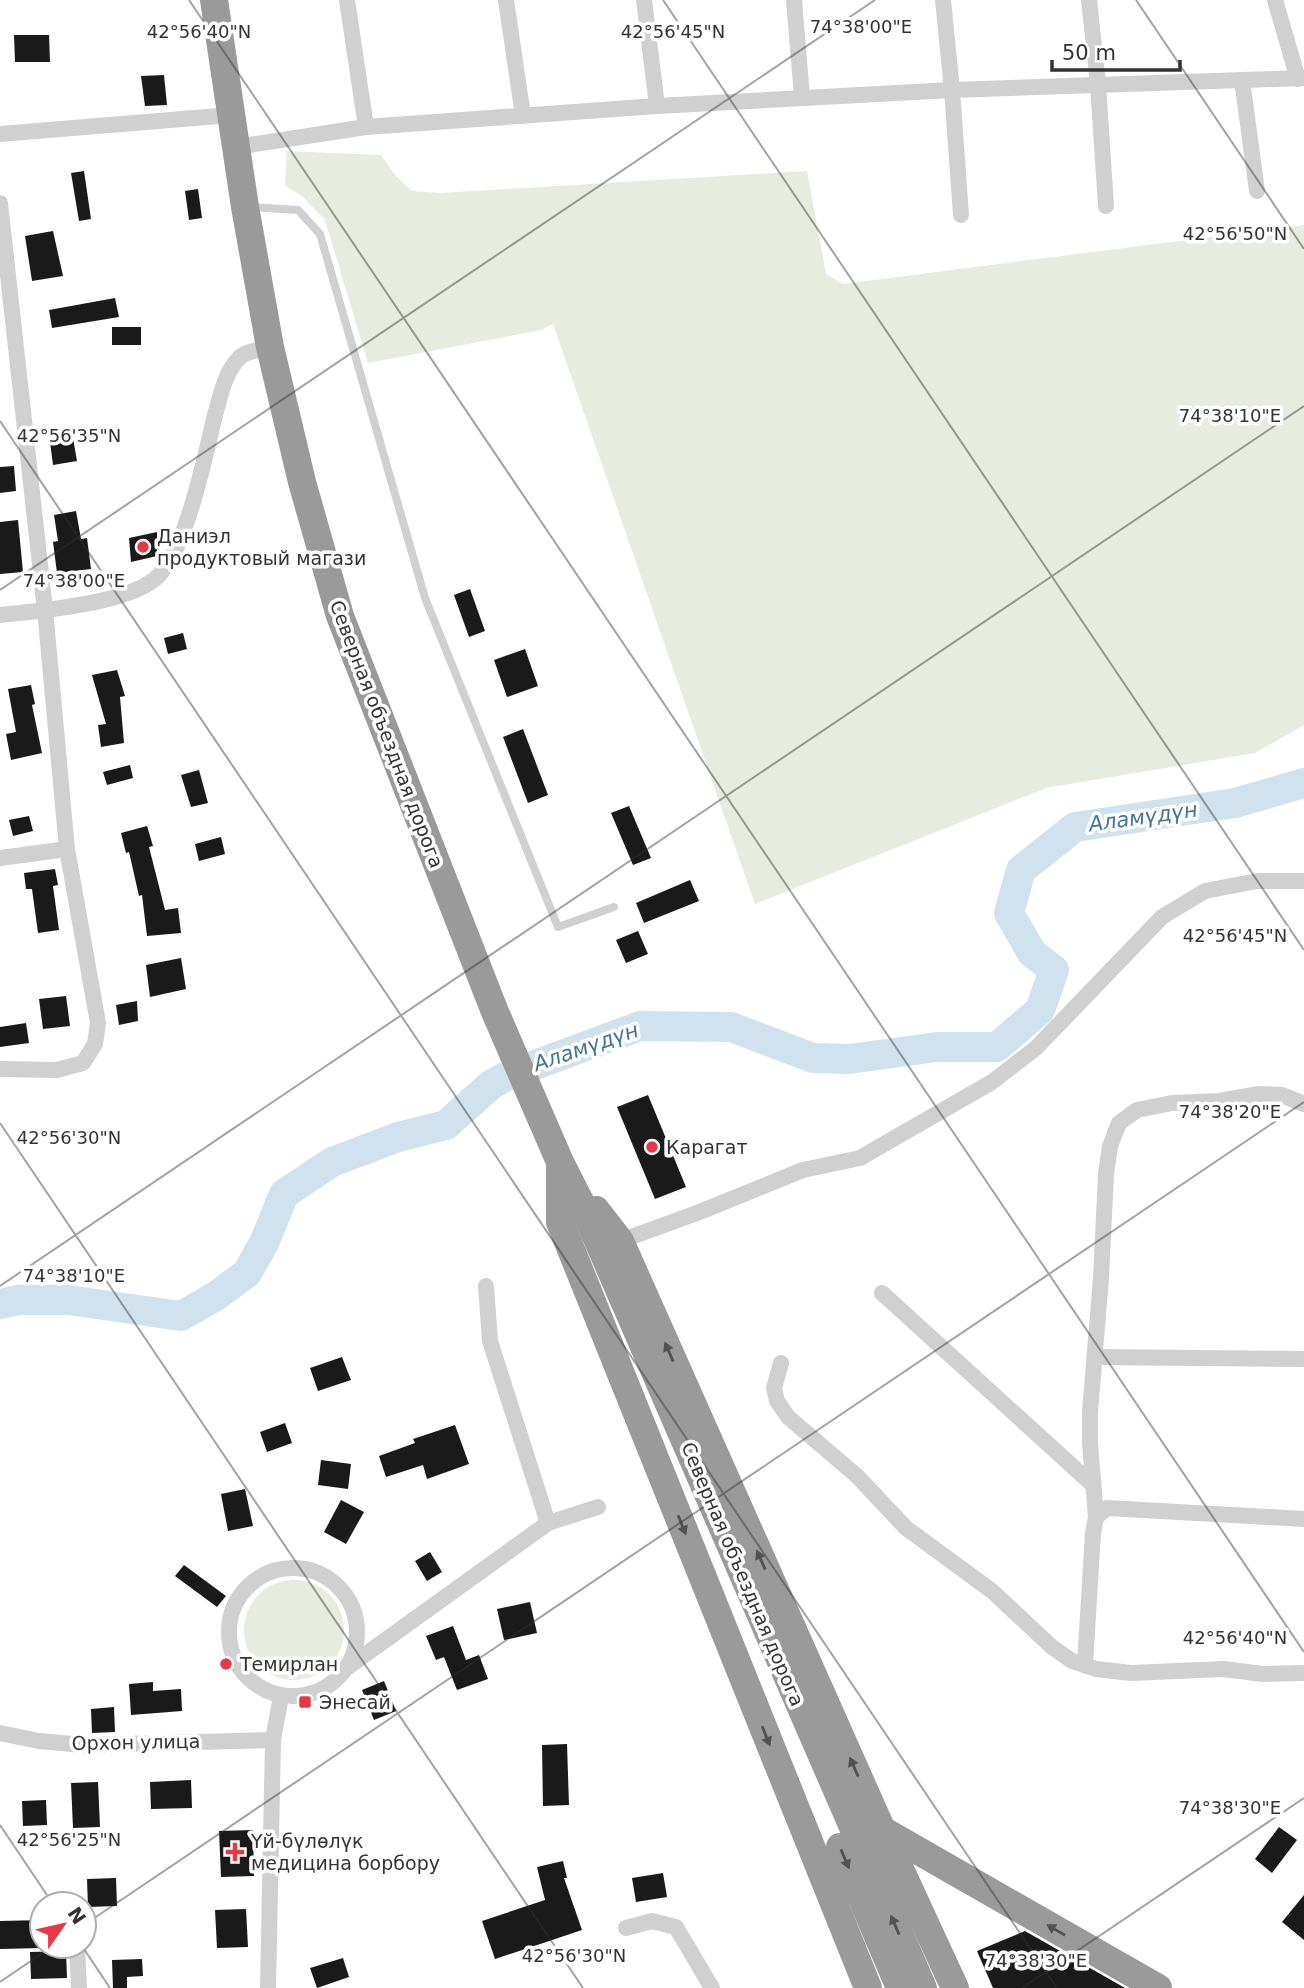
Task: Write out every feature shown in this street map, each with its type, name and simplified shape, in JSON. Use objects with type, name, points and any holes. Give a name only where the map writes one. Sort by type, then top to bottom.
[{"type":"highway","name":"Северная объездная дорога","points":[[214,0],[245,207],[270,347],[302,482],[340,616],[495,1012],[556,1153],[585,1211],[923,1988]]},
{"type":"highway","name":"Северная объездная дорога","points":[[556,1153],[571,1216],[900,1988]]},
{"type":"highway","points":[[556,1153],[620,1241],[955,1988]]},
{"type":"highway","points":[[556,1153],[560,1222],[868,1988]]},
{"type":"highway","points":[[882,1830],[1158,1988]]},
{"type":"street","points":[[348,0],[366,127]]},
{"type":"street","points":[[506,0],[523,116]]},
{"type":"street","points":[[644,0],[657,106]]},
{"type":"street","points":[[794,0],[802,97]]},
{"type":"street","points":[[943,0],[961,215]]},
{"type":"street","points":[[1089,0],[1106,206]]},
{"type":"street","points":[[236,147],[366,127],[657,106],[952,90],[1301,78],[1275,0]]},
{"type":"street","points":[[1242,80],[1257,191]]},
{"type":"street","points":[[0,134],[231,115]]},
{"type":"street","points":[[0,203],[67,849],[98,1023],[95,1044],[83,1063],[57,1070],[0,1069]]},
{"type":"street","points":[[0,615],[44,610],[123,595],[155,579],[170,559],[190,514],[225,378],[242,355],[270,347]]},
{"type":"street","points":[[0,858],[67,849]]},
{"type":"street","points":[[620,1241],[803,1170],[860,1158],[992,1082],[1036,1048],[1163,917],[1205,891],[1257,881],[1304,881]]},
{"type":"street","points":[[1085,1665],[1096,1517],[1090,1443],[1106,1174],[1110,1146],[1119,1123],[1137,1110],[1172,1103],[1219,1101],[1259,1094],[1282,1095],[1304,1104]]},
{"type":"street","points":[[486,1286],[490,1341],[548,1522]]},
{"type":"street","points":[[882,1293],[1093,1486]]},
{"type":"street","points":[[1095,1357],[1304,1359]]},
{"type":"street","points":[[781,1363],[774,1388],[777,1401],[788,1417],[857,1476],[905,1528],[992,1591],[1052,1647],[1072,1661],[1096,1670],[1131,1673],[1223,1669],[1263,1674],[1304,1673]]},
{"type":"street","points":[[346,1669],[355,1646],[355,1615],[345,1595],[323,1575],[311,1570],[288,1568],[271,1571],[252,1582],[242,1592],[232,1612],[229,1640],[239,1667],[259,1688],[281,1696],[310,1695],[331,1685],[346,1669],[548,1522],[598,1507]]},
{"type":"street","points":[[1096,1517],[1107,1508],[1304,1519]]},
{"type":"street","points":[[268,1988],[273,1740],[281,1696]]},
{"type":"street","name":"Орхон улица","points":[[0,1733],[38,1741],[83,1745],[273,1740]]},
{"type":"street","points":[[626,1928],[652,1920],[676,1927],[712,1988]]},
{"type":"street","points":[[78,1960],[79,1988]]},
{"type":"lane","points":[[245,207],[298,210],[320,234],[425,598],[558,927],[614,907]]},
{"type":"shaded area","points":[[287,151],[381,155],[395,175],[412,191],[441,193],[807,171],[826,274],[843,284],[1304,225],[1304,725],[1255,753],[1046,788],[755,904],[553,324],[541,330],[368,363],[325,220],[301,195],[285,186]]},
{"type":"shaded area","points":[[294,1580],[322,1588],[336,1602],[344,1630],[336,1658],[322,1672],[294,1680],[266,1672],[252,1658],[244,1630],[252,1602],[266,1588]]},
{"type":"building","points":[[14,35],[49,35],[50,62],[15,62]]},
{"type":"building","points":[[164,75],[167,105],[145,106],[141,76]]},
{"type":"building","points":[[84,171],[91,219],[79,221],[71,173]]},
{"type":"building","points":[[198,189],[202,218],[189,220],[185,191]]},
{"type":"building","points":[[53,231],[63,276],[32,281],[25,236]]},
{"type":"building","points":[[115,298],[119,317],[52,328],[49,310]]},
{"type":"building","points":[[112,327],[141,327],[141,345],[112,345]]},
{"type":"building","points":[[73,438],[77,461],[53,465],[50,442]]},
{"type":"building","points":[[14,466],[16,491],[0,493],[0,467]]},
{"type":"building","points":[[76,511],[81,539],[87,538],[91,569],[57,573],[53,542],[58,541],[54,515]]},
{"type":"building","points":[[18,520],[23,572],[0,574],[0,522]]},
{"type":"building","name":"Даниэл продуктовый магази","points":[[157,532],[157,556],[131,562],[129,538]]},
{"type":"building","points":[[470,589],[485,631],[469,637],[454,595]]},
{"type":"building","points":[[183,633],[187,649],[168,654],[164,638]]},
{"type":"building","points":[[525,649],[538,686],[507,697],[494,660]]},
{"type":"building","points":[[117,670],[125,696],[120,697],[124,743],[101,747],[98,725],[106,724],[92,675]]},
{"type":"building","points":[[31,685],[35,704],[32,705],[42,753],[11,760],[6,734],[16,732],[8,689]]},
{"type":"building","points":[[523,729],[548,795],[528,803],[503,737]]},
{"type":"building","points":[[130,765],[133,778],[107,785],[103,772]]},
{"type":"building","points":[[199,770],[208,803],[191,807],[181,775]]},
{"type":"building","points":[[629,806],[651,858],[633,865],[611,813]]},
{"type":"building","points":[[29,816],[33,831],[13,836],[9,820]]},
{"type":"building","points":[[147,826],[153,846],[149,847],[165,910],[178,908],[181,933],[147,936],[142,895],[139,896],[129,852],[126,853],[121,833]]},
{"type":"building","points":[[221,837],[225,854],[199,861],[195,844]]},
{"type":"building","points":[[55,869],[58,885],[53,886],[59,930],[38,933],[32,889],[26,889],[24,873]]},
{"type":"building","points":[[690,880],[699,901],[644,923],[636,903]]},
{"type":"building","points":[[638,931],[648,954],[626,963],[616,940]]},
{"type":"building","points":[[181,958],[186,989],[150,997],[146,965]]},
{"type":"building","points":[[66,996],[70,1026],[43,1029],[39,999]]},
{"type":"building","points":[[137,1001],[138,1021],[119,1025],[116,1005]]},
{"type":"building","points":[[26,1023],[29,1043],[0,1047],[0,1027]]},
{"type":"building","name":"Карагат","points":[[648,1095],[686,1187],[655,1199],[617,1107]]},
{"type":"building","points":[[342,1357],[351,1380],[318,1391],[310,1368]]},
{"type":"building","points":[[285,1423],[292,1443],[267,1452],[260,1432]]},
{"type":"building","points":[[455,1425],[469,1464],[427,1479],[423,1465],[386,1477],[379,1456],[415,1443],[413,1439]]},
{"type":"building","points":[[321,1460],[351,1464],[348,1489],[318,1485]]},
{"type":"building","points":[[245,1489],[253,1526],[228,1531],[221,1494]]},
{"type":"building","points":[[341,1500],[364,1512],[346,1544],[324,1532]]},
{"type":"building","points":[[430,1552],[442,1572],[427,1581],[415,1561]]},
{"type":"building","points":[[184,1565],[226,1596],[217,1607],[175,1576]]},
{"type":"building","points":[[530,1602],[537,1633],[504,1640],[497,1609]]},
{"type":"building","points":[[453,1626],[466,1660],[479,1655],[488,1679],[457,1690],[444,1657],[436,1660],[426,1636]]},
{"type":"building","points":[[384,1681],[396,1711],[374,1720],[362,1690]]},
{"type":"building","points":[[153,1682],[153,1691],[181,1689],[182,1711],[131,1715],[129,1684]]},
{"type":"building","points":[[114,1707],[115,1732],[92,1733],[91,1709]]},
{"type":"building","points":[[567,1744],[569,1805],[543,1806],[542,1745]]},
{"type":"building","points":[[191,1780],[192,1808],[151,1809],[150,1782]]},
{"type":"building","points":[[98,1782],[100,1827],[73,1828],[71,1783]]},
{"type":"building","points":[[46,1800],[47,1825],[23,1826],[22,1801]]},
{"type":"building","points":[[1279,1827],[1297,1840],[1272,1873],[1255,1859]]},
{"type":"building","points":[[253,1830],[254,1876],[221,1877],[219,1831]]},
{"type":"building","points":[[563,1861],[567,1878],[564,1878],[582,1930],[495,1959],[482,1921],[545,1900],[537,1867]]},
{"type":"building","points":[[663,1873],[667,1897],[636,1902],[632,1878]]},
{"type":"building","points":[[116,1878],[117,1906],[98,1907],[98,1890],[87,1890],[87,1879]]},
{"type":"building","points":[[1304,1895],[1304,1940],[1282,1922]]},
{"type":"building","points":[[246,1909],[248,1947],[217,1948],[215,1910]]},
{"type":"building","points":[[28,1920],[28,1948],[0,1949],[0,1921]]},
{"type":"building","points":[[1025,1931],[1125,1988],[993,1988],[977,1951]]},
{"type":"building","points":[[343,1958],[349,1977],[317,1988],[310,1968]]},
{"type":"building","points":[[142,1959],[143,1976],[127,1977],[127,1988],[113,1988],[112,1960]]},
{"type":"building","points":[[30,1960],[66,1960],[67,1978],[31,1979]]},
{"type":"waterway","name":"Аламүдүн","points":[[0,1304],[18,1300],[68,1300],[181,1316],[216,1296],[247,1273],[264,1243],[284,1194],[332,1162],[398,1137],[446,1125],[492,1084],[511,1074],[640,1026],[731,1027],[813,1058],[849,1059],[937,1047],[997,1047],[1040,1010],[1054,970],[1032,953],[1009,913],[1021,870],[1075,827],[1235,803],[1304,783]]},
{"type":"place","name":"Даниэл продуктовый магази","points":[[143,547]]},
{"type":"place","name":"Карагат","points":[[652,1147]]},
{"type":"place","name":"Темирлан","points":[[226,1664]]},
{"type":"place","name":"Энесай","points":[[305,1702]]},
{"type":"place","name":"Үй-бүлөлүк медицина борбору","points":[[235,1852]]}]
